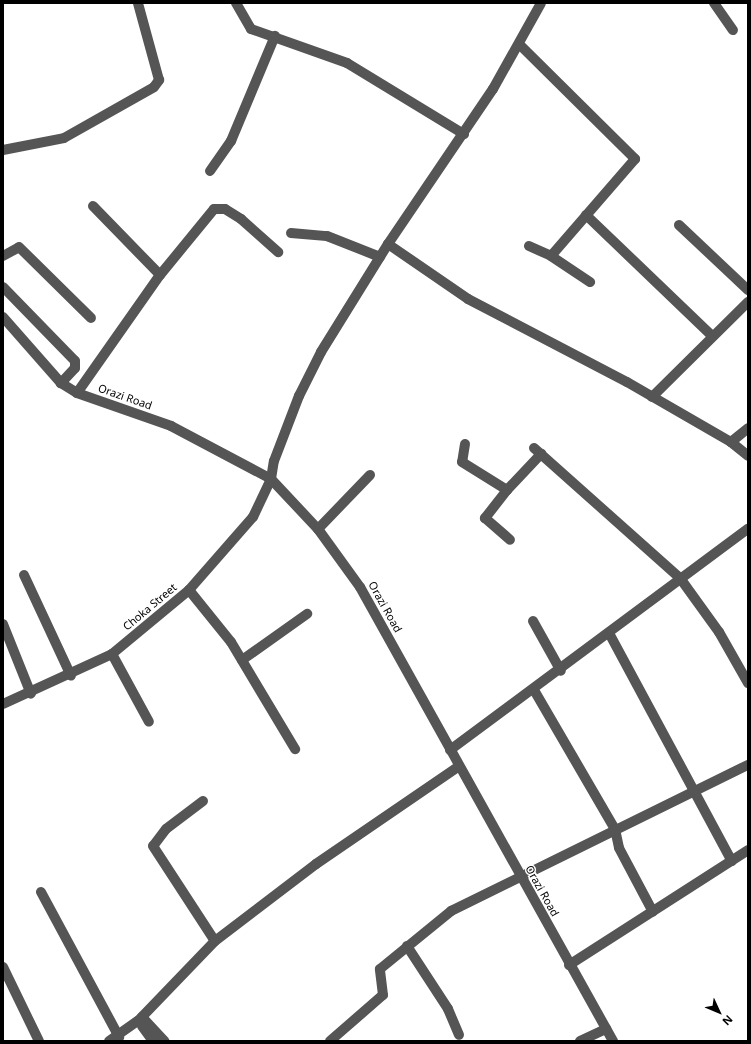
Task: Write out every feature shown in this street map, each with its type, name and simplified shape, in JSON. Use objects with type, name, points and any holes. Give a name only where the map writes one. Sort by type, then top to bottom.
[{"type":"street","points":[[3,150],[64,138],[154,88],[160,80],[138,3]]},
{"type":"street","points":[[236,3],[251,29],[275,36],[347,63],[464,134]]},
{"type":"street","name":"Choka Street","points":[[3,704],[31,694],[71,676],[112,654],[189,590],[253,517],[271,479],[274,461],[299,396],[388,244],[464,134],[520,45],[541,3]]},
{"type":"street","points":[[714,3],[733,30]]},
{"type":"street","points":[[210,172],[230,142],[275,36]]},
{"type":"street","points":[[520,45],[635,159],[550,256]]},
{"type":"street","points":[[93,206],[160,275]]},
{"type":"street","points":[[77,393],[160,275],[208,214],[218,208],[241,219],[278,252]]},
{"type":"street","points":[[586,215],[712,336]]},
{"type":"street","points":[[680,225],[748,290]]},
{"type":"street","points":[[291,233],[327,236],[380,257]]},
{"type":"street","points":[[388,244],[468,299],[652,397],[731,442],[748,456]]},
{"type":"street","points":[[529,246],[550,256],[590,282]]},
{"type":"street","points":[[3,256],[19,247],[91,318]]},
{"type":"street","points":[[3,287],[74,360],[75,368],[61,383]]},
{"type":"street","points":[[652,397],[748,302]]},
{"type":"street","name":"Orazi Road","points":[[3,317],[61,383],[77,393],[171,426],[271,479],[318,529],[360,587],[569,965],[613,1041]]},
{"type":"street","points":[[731,442],[748,428]]},
{"type":"street","points":[[465,444],[462,462],[507,490]]},
{"type":"street","points":[[510,540],[485,518],[537,451],[680,578],[719,632],[748,683]]},
{"type":"street","points":[[318,529],[370,475]]},
{"type":"street","points":[[450,750],[561,671],[680,578],[748,529]]},
{"type":"street","points":[[24,575],[71,676]]},
{"type":"street","points":[[189,590],[211,614],[242,660],[295,749]]},
{"type":"street","points":[[242,660],[307,614]]},
{"type":"street","points":[[533,621],[561,671]]},
{"type":"street","points":[[3,624],[31,694]]},
{"type":"street","points":[[610,633],[696,791],[732,861]]},
{"type":"street","points":[[112,654],[149,722]]},
{"type":"street","points":[[534,690],[615,829],[619,848],[653,912]]},
{"type":"street","points":[[330,1041],[383,995],[380,969],[451,911],[615,829],[748,765]]},
{"type":"street","points":[[109,1041],[119,1037],[140,1019],[215,941],[316,864],[459,766]]},
{"type":"street","points":[[203,801],[166,828],[153,846],[215,941]]},
{"type":"street","points":[[569,965],[748,850]]},
{"type":"street","points":[[41,892],[119,1037]]},
{"type":"street","points":[[407,946],[448,1009],[459,1036]]},
{"type":"street","points":[[3,967],[39,1041]]},
{"type":"street","points":[[140,1019],[152,1041]]},
{"type":"street","points":[[140,1019],[164,1041]]},
{"type":"street","points":[[580,1041],[606,1029]]}]
